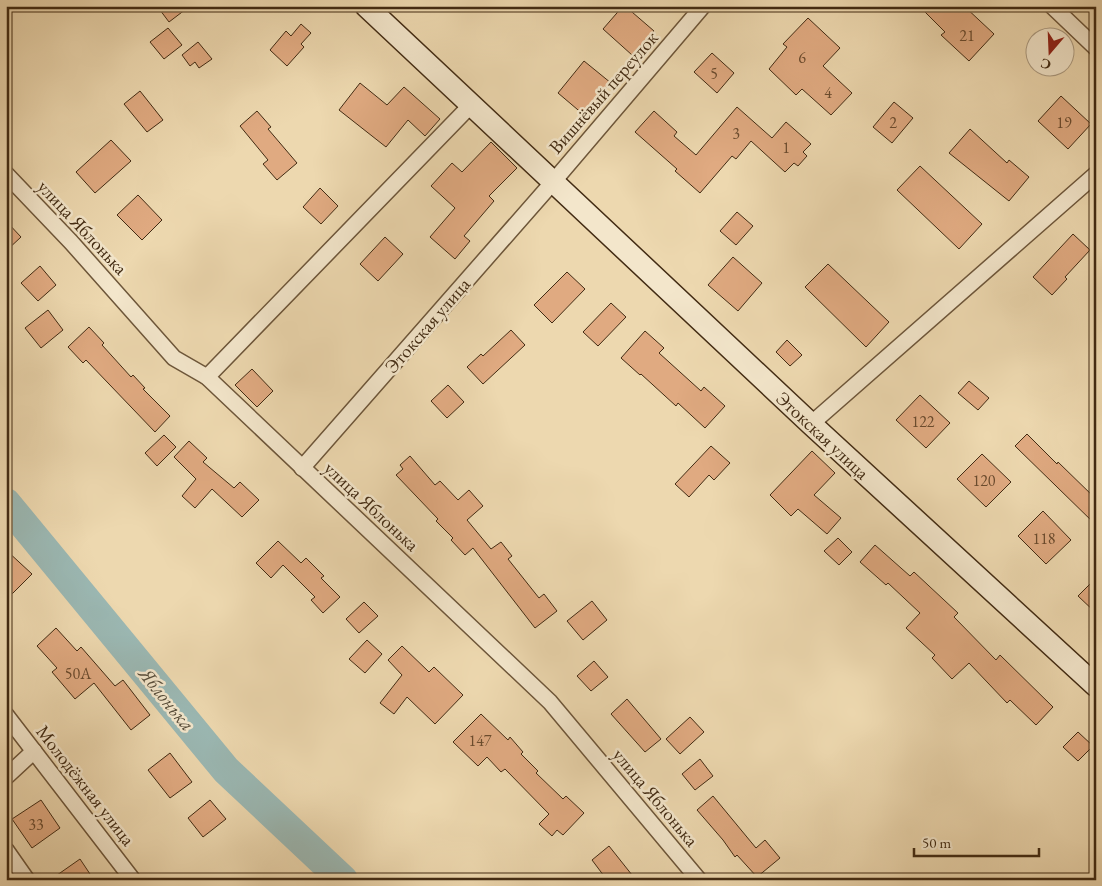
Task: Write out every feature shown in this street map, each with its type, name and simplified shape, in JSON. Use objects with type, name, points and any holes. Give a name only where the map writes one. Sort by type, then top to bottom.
[{"type":"main road","name":"Этокская улица","points":[[366,6],[811,424],[1096,686]]},
{"type":"street","name":"Вишнёвый переулок","points":[[553,182],[703,6]]},
{"type":"street","points":[[1052,6],[1096,48]]},
{"type":"street","points":[[207,378],[471,104]]},
{"type":"street","name":"улица Яблонька","points":[[6,174],[71,242],[174,358],[207,378],[550,702],[699,880]]},
{"type":"street","points":[[811,424],[1096,174]]},
{"type":"street","name":"Этокская улица","points":[[302,468],[553,182]]},
{"type":"street","name":"Молодёжная улица","points":[[6,715],[133,880]]},
{"type":"street","points":[[6,776],[34,751]]},
{"type":"street","points":[[6,850],[27,880]]},
{"type":"building","points":[[157,6],[190,6],[169,22]]},
{"type":"building","points":[[623,6],[654,31],[632,55],[603,29]]},
{"type":"building","points":[[919,6],[964,6],[994,34],[969,61],[941,35],[945,32]]},
{"type":"building","points":[[808,18],[840,48],[823,66],[852,93],[831,115],[802,89],[796,95],[769,69],[787,47],[783,44]]},
{"type":"building","points":[[301,24],[311,33],[301,44],[304,47],[287,66],[270,50],[286,31],[291,36]]},
{"type":"building","points":[[168,28],[182,45],[164,59],[150,42]]},
{"type":"building","points":[[198,42],[212,59],[199,68],[195,62],[190,66],[182,55]]},
{"type":"building","points":[[712,53],[734,73],[717,93],[694,72]]},
{"type":"building","points":[[584,61],[611,83],[584,115],[558,93]]},
{"type":"building","points":[[360,83],[387,105],[404,87],[440,119],[425,136],[408,120],[386,147],[339,110]]},
{"type":"building","points":[[140,91],[163,120],[147,132],[124,104]]},
{"type":"building","points":[[1061,96],[1091,124],[1068,149],[1038,121]]},
{"type":"building","points":[[894,102],[913,118],[892,143],[873,127]]},
{"type":"building","points":[[737,107],[772,138],[786,122],[811,144],[803,152],[807,156],[798,166],[794,163],[785,172],[751,141],[736,159],[732,156],[700,193],[675,171],[677,169],[635,132],[654,111],[677,132],[674,136],[696,155]]},
{"type":"building","points":[[257,111],[271,127],[268,129],[297,163],[277,180],[263,164],[268,160],[240,126]]},
{"type":"building","points":[[970,129],[1007,163],[1009,160],[1029,177],[1009,201],[949,153]]},
{"type":"building","points":[[111,140],[131,161],[95,193],[76,172]]},
{"type":"building","points":[[491,142],[517,168],[489,196],[494,201],[464,236],[470,241],[455,259],[430,237],[455,208],[431,186],[452,163],[462,172]]},
{"type":"building","points":[[920,166],[982,224],[959,249],[897,190]]},
{"type":"building","points":[[320,188],[338,206],[321,224],[303,207]]},
{"type":"building","points":[[138,195],[162,220],[142,240],[117,215]]},
{"type":"building","points":[[737,212],[753,226],[736,245],[720,231]]},
{"type":"building","points":[[6,221],[21,237],[6,251]]},
{"type":"building","points":[[1073,234],[1090,250],[1065,277],[1067,279],[1052,295],[1033,277]]},
{"type":"building","points":[[385,237],[403,254],[378,281],[360,264]]},
{"type":"building","points":[[733,257],[762,283],[738,311],[708,285]]},
{"type":"building","points":[[828,264],[889,322],[866,347],[805,287]]},
{"type":"building","points":[[40,266],[56,285],[38,301],[21,283]]},
{"type":"building","points":[[567,272],[585,289],[552,323],[534,305]]},
{"type":"building","points":[[611,303],[626,317],[598,346],[583,332]]},
{"type":"building","points":[[48,310],[63,330],[41,348],[25,328]]},
{"type":"building","points":[[89,327],[104,343],[102,345],[131,377],[133,375],[145,388],[143,389],[170,416],[155,432],[86,360],[83,363],[68,347]]},
{"type":"building","points":[[511,330],[525,345],[483,384],[467,367],[481,354],[483,356]]},
{"type":"building","points":[[645,331],[664,348],[659,353],[701,391],[704,387],[725,406],[705,428],[678,403],[676,406],[621,358]]},
{"type":"building","points":[[787,340],[802,355],[790,366],[776,352]]},
{"type":"building","points":[[252,369],[273,391],[257,407],[235,385]]},
{"type":"building","points":[[969,381],[989,398],[978,410],[958,393]]},
{"type":"building","points":[[448,385],[464,402],[447,418],[431,401]]},
{"type":"building","points":[[920,395],[950,423],[926,448],[896,420]]},
{"type":"building","points":[[1027,434],[1096,499],[1096,525],[1015,446]]},
{"type":"building","points":[[164,435],[176,447],[157,466],[145,453]]},
{"type":"building","points":[[189,441],[207,458],[203,462],[234,488],[240,482],[259,500],[242,517],[212,489],[195,508],[182,496],[196,479],[174,457]]},
{"type":"building","points":[[711,446],[730,463],[714,480],[709,475],[689,497],[675,484]]},
{"type":"building","points":[[812,451],[835,473],[814,495],[841,518],[827,534],[798,509],[791,516],[770,495]]},
{"type":"building","points":[[982,454],[1011,482],[986,507],[957,479]]},
{"type":"building","points":[[410,456],[435,485],[440,481],[458,500],[469,490],[483,506],[467,520],[491,549],[501,542],[512,556],[508,559],[539,598],[544,594],[557,611],[535,628],[473,548],[465,555],[451,540],[453,538],[436,521],[438,519],[396,475],[403,469],[400,465]]},
{"type":"building","points":[[1043,511],[1071,540],[1046,564],[1018,536]]},
{"type":"building","points":[[838,538],[852,552],[839,565],[824,551]]},
{"type":"building","points":[[278,541],[301,563],[306,558],[324,576],[321,578],[340,597],[323,613],[311,600],[315,597],[283,565],[271,578],[256,563]]},
{"type":"building","points":[[875,545],[910,576],[914,572],[958,613],[954,617],[996,660],[1000,655],[1053,707],[1036,725],[1010,700],[1007,703],[969,663],[952,679],[932,658],[935,655],[906,628],[920,613],[888,583],[886,585],[860,562]]},
{"type":"building","points":[[6,550],[32,574],[6,600]]},
{"type":"building","points":[[1096,578],[1096,613],[1078,596]]},
{"type":"building","points":[[592,601],[607,620],[583,640],[567,621]]},
{"type":"building","points":[[364,602],[378,616],[359,633],[346,619]]},
{"type":"building","points":[[56,628],[77,651],[81,647],[115,686],[123,680],[150,715],[131,730],[94,683],[75,699],[52,672],[57,668],[37,646]]},
{"type":"building","points":[[367,640],[382,654],[365,673],[349,659]]},
{"type":"building","points":[[402,646],[429,672],[434,667],[463,695],[435,724],[407,697],[394,714],[380,703],[402,675],[388,660]]},
{"type":"building","points":[[594,661],[608,677],[591,691],[577,676]]},
{"type":"building","points":[[627,699],[661,739],[645,752],[611,714]]},
{"type":"building","points":[[481,714],[508,740],[510,737],[523,752],[521,754],[538,771],[536,773],[563,799],[566,796],[584,813],[563,835],[557,830],[552,836],[539,824],[549,814],[505,769],[501,772],[487,757],[478,766],[453,742]]},
{"type":"building","points":[[690,717],[704,732],[680,754],[666,739]]},
{"type":"building","points":[[1078,732],[1093,746],[1078,761],[1063,747]]},
{"type":"building","points":[[170,753],[192,782],[170,798],[148,770]]},
{"type":"building","points":[[700,759],[713,776],[695,790],[682,774]]},
{"type":"building","points":[[713,796],[756,848],[765,840],[780,858],[757,877],[737,855],[735,857],[697,810]]},
{"type":"building","points":[[41,800],[60,828],[32,848],[12,819]]},
{"type":"building","points":[[210,800],[226,819],[203,837],[188,818]]},
{"type":"building","points":[[609,846],[636,880],[607,880],[592,860]]},
{"type":"building","points":[[80,859],[94,880],[50,880]]},
{"type":"waterway","name":"Яблонька","points":[[6,503],[226,770],[343,880]]}]
